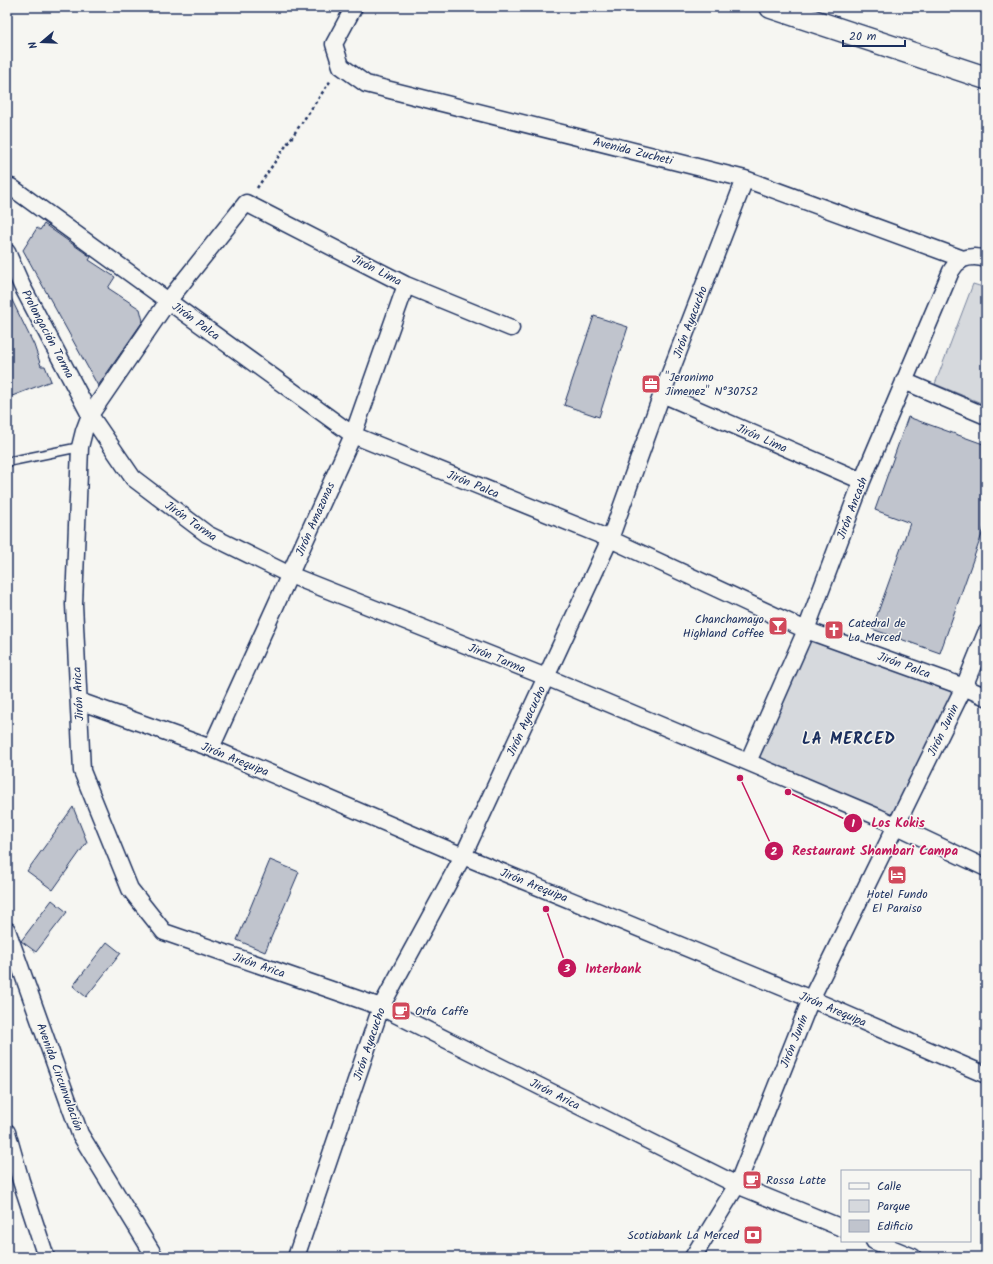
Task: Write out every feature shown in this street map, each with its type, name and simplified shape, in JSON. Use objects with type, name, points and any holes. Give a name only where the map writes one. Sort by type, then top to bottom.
[{"type":"highway","points":[[770,7],[986,78]]},
{"type":"street","points":[[341,66],[334,44],[354,7]]},
{"type":"street","name":"Avenida Zucheti","points":[[341,66],[366,84],[745,179],[963,259],[970,256],[978,256],[986,259]]},
{"type":"street","name":"Jirón Ayacucho","points":[[296,1257],[381,1007],[463,856],[610,539],[662,394],[745,179]]},
{"type":"street","name":"Jirón Palca","points":[[7,186],[11,187],[353,435],[610,539],[806,630],[964,687],[986,697]]},
{"type":"street","name":"Jirón Lima","points":[[246,203],[406,285],[511,328]]},
{"type":"street","name":"Jirón Arica","points":[[246,203],[168,301],[90,415],[80,447],[74,604],[82,771],[130,889],[164,932],[381,1007],[737,1185],[841,1228]]},
{"type":"street","name":"Prolongación Tarma","points":[[7,252],[22,286],[90,415]]},
{"type":"street","name":"Jirón Ancash","points":[[748,762],[806,630],[862,481],[951,271],[956,264],[963,259]]},
{"type":"street","name":"Jirón Amazonas","points":[[211,748],[353,435],[406,285]]},
{"type":"street","points":[[904,381],[986,416]]},
{"type":"street","name":"Jirón Lima","points":[[662,394],[862,481]]},
{"type":"street","name":"Jirón Tarma","points":[[90,415],[133,478],[207,534],[290,575],[546,677],[748,762],[896,825],[986,868]]},
{"type":"street","name":"Jirón Junin","points":[[896,825],[964,687],[986,633]]},
{"type":"street","name":"Jirón Arequipa","points":[[79,701],[211,748],[463,856],[811,999],[986,1075]]},
{"type":"street","name":"Jirón Junín","points":[[693,1257],[737,1185],[811,999],[896,825]]},
{"type":"street","name":"Avenida Circunvalación","points":[[7,930],[80,1134],[156,1257]]},
{"type":"street","points":[[7,1132],[10,1148],[46,1257]]},
{"type":"street","points":[[876,1242],[913,1257]]},
{"type":"lane","points":[[7,462],[80,447]]},
{"type":"path","points":[[246,203],[341,66]]},
{"type":"green space","points":[[973,284],[986,288],[986,405],[935,384]]},
{"type":"green space","points":[[806,630],[964,687],[897,825],[748,762]]},
{"type":"building","points":[[44,224],[91,257],[89,260],[115,277],[108,288],[140,309],[143,321],[98,386],[23,250],[37,228],[40,230]]},
{"type":"building","points":[[7,290],[34,345],[41,366],[45,366],[51,381],[7,398]]},
{"type":"building","points":[[594,316],[628,327],[599,417],[564,405]]},
{"type":"building","points":[[908,417],[986,445],[986,523],[940,653],[872,629],[910,523],[875,510]]},
{"type":"building","points":[[73,807],[87,842],[53,890],[27,871]]},
{"type":"building","points":[[270,860],[299,872],[265,952],[237,940]]},
{"type":"building","points":[[52,900],[67,912],[36,952],[21,941]]},
{"type":"building","points":[[107,942],[121,953],[86,997],[73,986]]},
{"type":"place","name":"\"Jeronimo Jimenez\" N°30752","points":[[651,384]]},
{"type":"place","name":"Chanchamayo Highland Coffee","points":[[778,626]]},
{"type":"place","name":"Catedral de La Merced","points":[[834,630]]},
{"type":"place","name":"Restaurant Shambari Campa","points":[[740,778]]},
{"type":"place","name":"Los Kokis","points":[[788,792]]},
{"type":"place","name":"Hotel Fundo El Paraiso","points":[[897,875]]},
{"type":"place","name":"Interbank","points":[[546,909]]},
{"type":"place","name":"Orfa Caffe","points":[[401,1011]]},
{"type":"place","name":"Rossa Latte","points":[[752,1180]]},
{"type":"place","name":"Scotiabank La Merced","points":[[753,1235]]},
{"type":"district","name":"LA MERCED","points":[[849,738]]}]
